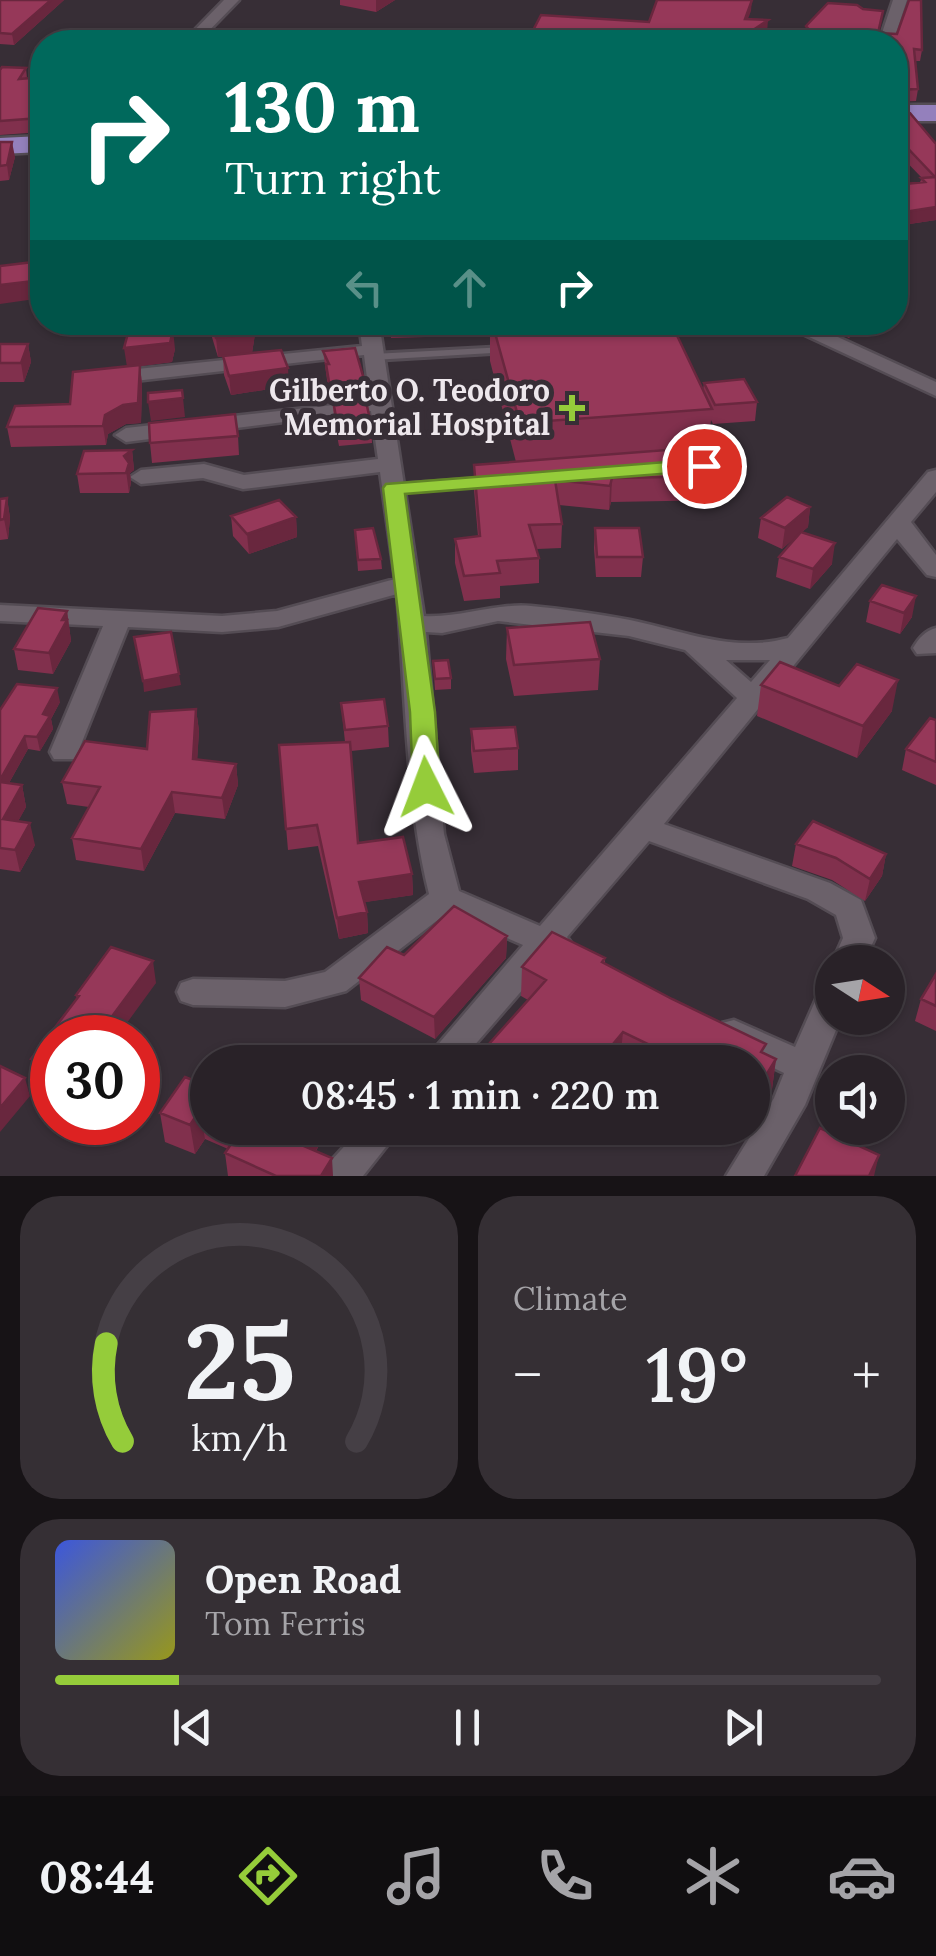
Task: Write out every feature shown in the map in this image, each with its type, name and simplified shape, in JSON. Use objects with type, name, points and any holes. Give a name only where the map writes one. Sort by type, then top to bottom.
[{"type":"highway","points":[[908,114],[933,117]]},
{"type":"highway","points":[[0,146],[30,145]]},
{"type":"street","points":[[202,30],[232,0]]},
{"type":"street","points":[[890,30],[900,0]]},
{"type":"street","points":[[815,335],[936,390]]},
{"type":"street","points":[[98,379],[371,343],[408,583],[422,712],[429,834],[444,898]]},
{"type":"street","points":[[126,435],[380,405]]},
{"type":"street","points":[[141,477],[204,470],[243,482],[391,476]]},
{"type":"street","points":[[455,1045],[644,828],[936,477]]},
{"type":"street","points":[[899,522],[910,542],[936,570]]},
{"type":"street","points":[[0,613],[222,624],[278,618],[408,583]]},
{"type":"street","points":[[412,624],[442,625],[498,613],[531,614],[629,628],[696,647],[759,654],[797,644]]},
{"type":"street","points":[[64,752],[118,621]]},
{"type":"street","points":[[696,647],[752,697]]},
{"type":"street","points":[[644,828],[818,891],[850,908],[859,938],[856,945]]},
{"type":"street","points":[[444,898],[581,958]]},
{"type":"street","points":[[193,992],[285,994],[335,982],[444,898]]},
{"type":"street","points":[[702,1018],[806,1068]]},
{"type":"street","points":[[744,1176],[788,1105],[818,1035]]},
{"type":"street","points":[[343,1173],[368,1145]]},
{"type":"lane","points":[[371,343],[529,349]]},
{"type":"lane","points":[[391,476],[510,480]]},
{"type":"building","points":[[0,0],[51,0],[12,34],[0,33]]},
{"type":"building","points":[[657,0],[752,0],[745,19],[768,20],[753,30],[533,30],[541,15],[649,22]]},
{"type":"building","points":[[909,0],[921,0],[922,50],[914,49],[918,89],[908,89],[908,30],[898,30]]},
{"type":"building","points":[[828,3],[883,11],[879,30],[809,30],[806,26]]},
{"type":"building","points":[[26,68],[19,79],[30,78],[30,119],[0,121],[0,70]]},
{"type":"building","points":[[908,112],[936,144],[936,207],[908,211],[908,184],[935,177],[908,149]]},
{"type":"building","points":[[0,142],[12,142],[7,165],[0,166]]},
{"type":"building","points":[[30,262],[30,281],[0,285],[0,266]]},
{"type":"building","points":[[128,335],[172,335],[170,343],[124,348]]},
{"type":"building","points":[[496,335],[677,335],[712,409],[520,423]]},
{"type":"building","points":[[0,344],[28,344],[21,363],[0,363]]},
{"type":"building","points":[[355,348],[365,383],[330,388],[329,364],[323,351]]},
{"type":"building","points":[[281,350],[288,368],[229,376],[223,356]]},
{"type":"building","points":[[140,365],[138,403],[123,405],[105,415],[103,426],[7,427],[15,406],[70,404],[73,372]]},
{"type":"building","points":[[744,379],[757,402],[715,405],[704,383]]},
{"type":"building","points":[[182,390],[183,398],[148,402],[148,393]]},
{"type":"building","points":[[365,397],[371,424],[338,427],[333,401]]},
{"type":"building","points":[[235,414],[238,436],[150,443],[149,423]]},
{"type":"building","points":[[718,446],[726,476],[612,478],[610,486],[555,480],[562,524],[529,525],[539,558],[497,561],[500,573],[464,576],[455,539],[480,536],[474,465]]},
{"type":"building","points":[[132,450],[124,456],[129,463],[126,473],[77,474],[84,451]]},
{"type":"building","points":[[787,497],[810,507],[785,528],[761,518]]},
{"type":"building","points":[[7,498],[4,519],[0,520],[0,499]]},
{"type":"building","points":[[279,500],[296,517],[247,534],[231,516]]},
{"type":"building","points":[[373,528],[381,559],[358,560],[355,530]]},
{"type":"building","points":[[595,528],[639,528],[643,557],[597,557]]},
{"type":"building","points":[[801,532],[835,543],[813,569],[779,557]]},
{"type":"building","points":[[882,585],[916,596],[904,613],[870,601]]},
{"type":"building","points":[[38,608],[67,611],[62,620],[67,620],[49,653],[14,649]]},
{"type":"building","points":[[590,622],[600,659],[514,665],[507,628]]},
{"type":"building","points":[[171,632],[179,674],[143,681],[134,637]]},
{"type":"building","points":[[448,660],[451,678],[435,679],[433,661]]},
{"type":"building","points":[[780,662],[839,686],[857,664],[898,680],[863,726],[761,685]]},
{"type":"building","points":[[17,684],[57,688],[43,714],[50,716],[37,737],[25,736],[0,780],[0,710]]},
{"type":"building","points":[[384,699],[388,726],[345,730],[341,703]]},
{"type":"building","points":[[196,709],[193,759],[236,764],[222,798],[172,792],[141,849],[72,838],[100,787],[62,782],[85,741],[147,749],[150,712]]},
{"type":"building","points":[[930,718],[936,720],[936,762],[906,749]]},
{"type":"building","points":[[515,727],[518,748],[474,751],[471,729]]},
{"type":"building","points":[[350,742],[358,843],[403,837],[412,874],[359,882],[367,912],[337,918],[317,825],[286,829],[279,745]]},
{"type":"building","points":[[0,782],[22,785],[3,819],[30,823],[15,850],[0,848]]},
{"type":"building","points":[[813,821],[886,854],[870,879],[836,858],[796,844]]},
{"type":"building","points":[[454,906],[507,936],[434,1017],[359,978],[387,947],[404,955]]},
{"type":"building","points":[[552,932],[605,958],[602,962],[672,999],[766,1044],[650,1045],[623,1032],[612,1045],[488,1045],[546,980],[522,967]]},
{"type":"building","points":[[111,947],[153,961],[113,1015],[65,1015],[79,996],[76,995]]},
{"type":"building","points":[[936,974],[936,1006],[921,999]]},
{"type":"building","points":[[0,1066],[25,1078],[0,1108]]},
{"type":"building","points":[[185,1077],[190,1079],[190,1125],[160,1113]]},
{"type":"building","points":[[815,1138],[815,1145],[857,1145],[879,1155],[869,1176],[795,1176]]},
{"type":"building","points":[[230,1145],[301,1145],[332,1158],[321,1176],[276,1176],[225,1153]]},
{"type":"place","name":"Gilberto O. Teodoro Memorial Hospital","points":[[572,408]]},
{"type":"route","points":[[426,787],[408,583],[393,488],[704,466]]}]
